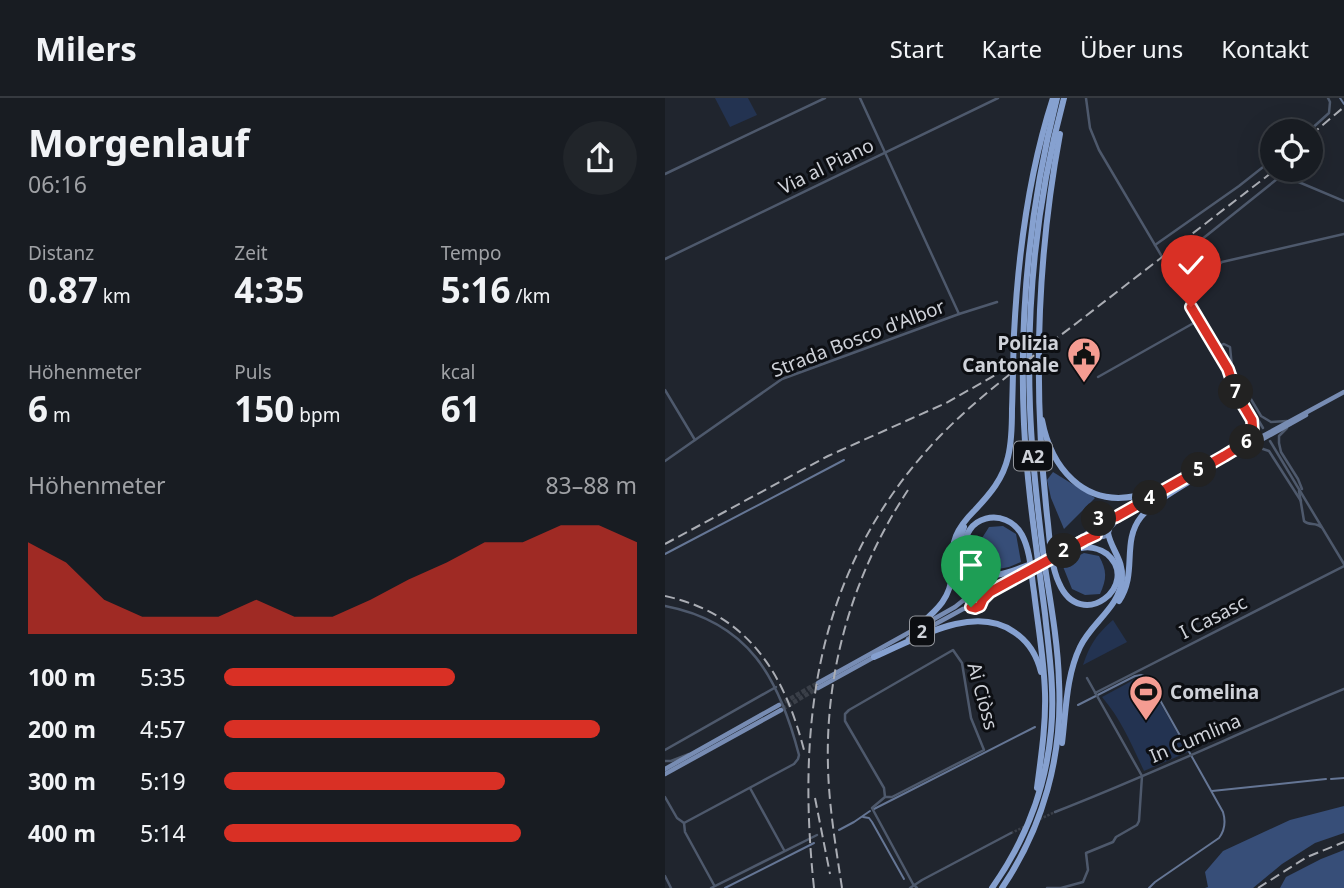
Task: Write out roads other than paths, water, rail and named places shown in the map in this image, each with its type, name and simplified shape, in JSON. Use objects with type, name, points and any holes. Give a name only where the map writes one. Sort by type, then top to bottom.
[{"type":"highway","name":"A2","points":[[916,628],[938,609],[946,597],[951,579],[954,542],[960,528],[998,483],[1009,456],[1020,249],[1032,178],[1055,98]]},
{"type":"highway","name":"A2","points":[[1037,812],[1051,729],[1051,663],[1026,456],[1023,340],[1034,212],[1055,98]]},
{"type":"highway","name":"A2","points":[[1002,888],[1022,854],[1051,776],[1059,720],[1057,652],[1033,458],[1030,337],[1042,202],[1066,98]]},
{"type":"highway","name":"A2","points":[[1045,561],[1058,554],[1092,548],[1103,552],[1112,561],[1117,572],[1116,584],[1111,594],[1097,604],[1079,604],[1067,597],[1057,578],[1050,537],[1042,470],[1040,302],[1046,232],[1066,98]]},
{"type":"highway","name":"A2","points":[[1039,387],[1044,427],[1055,457],[1073,480],[1090,491],[1115,498],[1136,496],[1202,468]]},
{"type":"highway","name":"A2","points":[[1098,622],[1115,607],[1126,589],[1130,575],[1132,537],[1138,520],[1152,506],[1195,478]]},
{"type":"highway","name":"A2","points":[[967,595],[968,579],[960,561],[959,547],[969,516]]},
{"type":"highway","name":"A2","points":[[1027,568],[997,575],[977,569],[966,552],[966,539],[970,530],[989,517],[1000,517],[1014,524],[1024,540],[1029,560],[1045,698],[1037,812]]},
{"type":"highway","name":"A2","points":[[992,888],[1037,812],[1049,798],[1057,771],[1075,659],[1084,640],[1116,598],[1122,581],[1121,564],[1111,544],[1109,530]]},
{"type":"highway","name":"A2","points":[[874,657],[951,625],[972,621],[991,622],[1013,630],[1031,648],[1039,667],[1045,698]]},
{"type":"main road","points":[[1058,554],[1086,534],[1097,520],[1116,517],[1344,392]]},
{"type":"main road","points":[[1045,561],[1027,568],[990,592],[980,606],[975,608],[966,603],[967,595],[988,588],[1027,568],[1096,535],[1103,536],[1118,520],[1195,478],[1226,457]]},
{"type":"main road","points":[[1106,520],[1109,530]]},
{"type":"main road","points":[[1093,527],[1096,535]]},
{"type":"main road","points":[[978,591],[983,599]]},
{"type":"main road","name":"2","points":[[967,595],[958,605],[818,686],[971,607]]},
{"type":"main road","points":[[665,765],[780,707],[665,775]]},
{"type":"street","points":[[665,174],[824,98]]},
{"type":"street","points":[[860,98],[959,314]]},
{"type":"street","name":"Via al Piano","points":[[665,259],[998,98]]},
{"type":"street","points":[[1086,98],[1088,121],[1099,150],[1216,348],[1258,413],[1266,421],[1290,423]]},
{"type":"street","points":[[1322,119],[1329,113],[1328,98]]},
{"type":"street","points":[[1154,245],[1260,169]]},
{"type":"street","points":[[1168,268],[1282,175],[1344,201]]},
{"type":"street","points":[[1184,294],[1222,262],[1344,234]]},
{"type":"street","name":"Strada Bosco d'Albor","points":[[665,461],[782,379],[997,302]]},
{"type":"street","points":[[1098,377],[1199,320]]},
{"type":"street","points":[[1216,348],[1224,344],[1230,347],[1230,369],[1236,393],[1254,428],[1247,442],[1226,457]]},
{"type":"street","points":[[1230,369],[1263,428]]},
{"type":"street","points":[[665,390],[695,440]]},
{"type":"street","points":[[1290,423],[1281,433],[1279,443],[1303,493]]},
{"type":"street","points":[[1271,441],[1344,565]]},
{"type":"street","points":[[1226,457],[1255,447],[1267,449],[1301,501]]},
{"type":"street","points":[[1299,488],[1304,521],[1318,525],[1325,533]]},
{"type":"street","points":[[1312,524],[1316,515]]},
{"type":"street","name":"I Casasc","points":[[1096,695],[1344,565]]},
{"type":"street","points":[[665,606],[722,627],[757,657],[769,674],[785,709],[798,759],[794,764],[684,823]]},
{"type":"street","name":"Ai Ciòss","points":[[953,650],[962,663],[971,718],[984,750],[892,797],[885,797],[884,788],[845,721],[845,714],[953,650]]},
{"type":"street","points":[[1055,812],[1142,776],[1087,678]]},
{"type":"street","points":[[665,750],[776,687]]},
{"type":"street","name":"In Cumlina","points":[[1047,888],[1061,888],[1082,882],[1088,869],[1086,853],[1113,842],[1116,837],[1138,824],[1142,776],[1344,689]]},
{"type":"street","points":[[665,765],[693,753]]},
{"type":"street","points":[[750,788],[784,851]]},
{"type":"street","points":[[665,797],[677,818],[684,823],[685,832],[714,887],[817,835]]},
{"type":"street","points":[[885,797],[872,804],[873,811],[914,887],[1011,833]]},
{"type":"street","points":[[665,876],[671,888]]},
{"type":"waterway","points":[[1340,98],[1344,104]]},
{"type":"waterway","points":[[665,554],[844,460]]},
{"type":"waterway","points":[[1078,705],[1135,676],[1147,677],[1223,812],[1224,826],[1219,838],[1149,888]]},
{"type":"waterway","points":[[874,809],[1035,727]]},
{"type":"waterway","points":[[1331,779],[1344,778]]},
{"type":"waterway","points":[[1212,791],[1326,779]]},
{"type":"waterway","points":[[839,830],[870,811]]},
{"type":"waterway","points":[[863,817],[872,822],[904,879]]},
{"type":"waterway","points":[[725,888],[814,843]]},
{"type":"tunnel","points":[[779,705],[818,683]]},
{"type":"tunnel","points":[[782,709],[818,688]]},
{"type":"tunnel","points":[[1040,819],[1055,812]]},
{"type":"tunnel","points":[[1011,833],[1024,827]]},
{"type":"railway","points":[[1323,125],[1344,107]]},
{"type":"railway","points":[[814,888],[809,825],[809,764],[814,704],[824,647],[841,591],[866,537],[899,485],[956,420],[1025,363],[1260,182]]},
{"type":"railway","points":[[665,544],[828,456],[946,403],[999,373]]},
{"type":"railway","points":[[842,888],[828,767],[832,693],[838,657],[858,588],[872,554],[908,490]]},
{"type":"railway","points":[[665,596],[694,605],[719,617],[740,632],[758,651],[786,696],[804,750]]},
{"type":"railway","points":[[815,798],[830,874]]},
{"type":"railway","points":[[1258,888],[1307,857],[1344,842]]},
{"type":"place","name":"Polizia Cantonale","points":[[1084,384]]},
{"type":"place","name":"Comelina","points":[[1146,722]]}]
